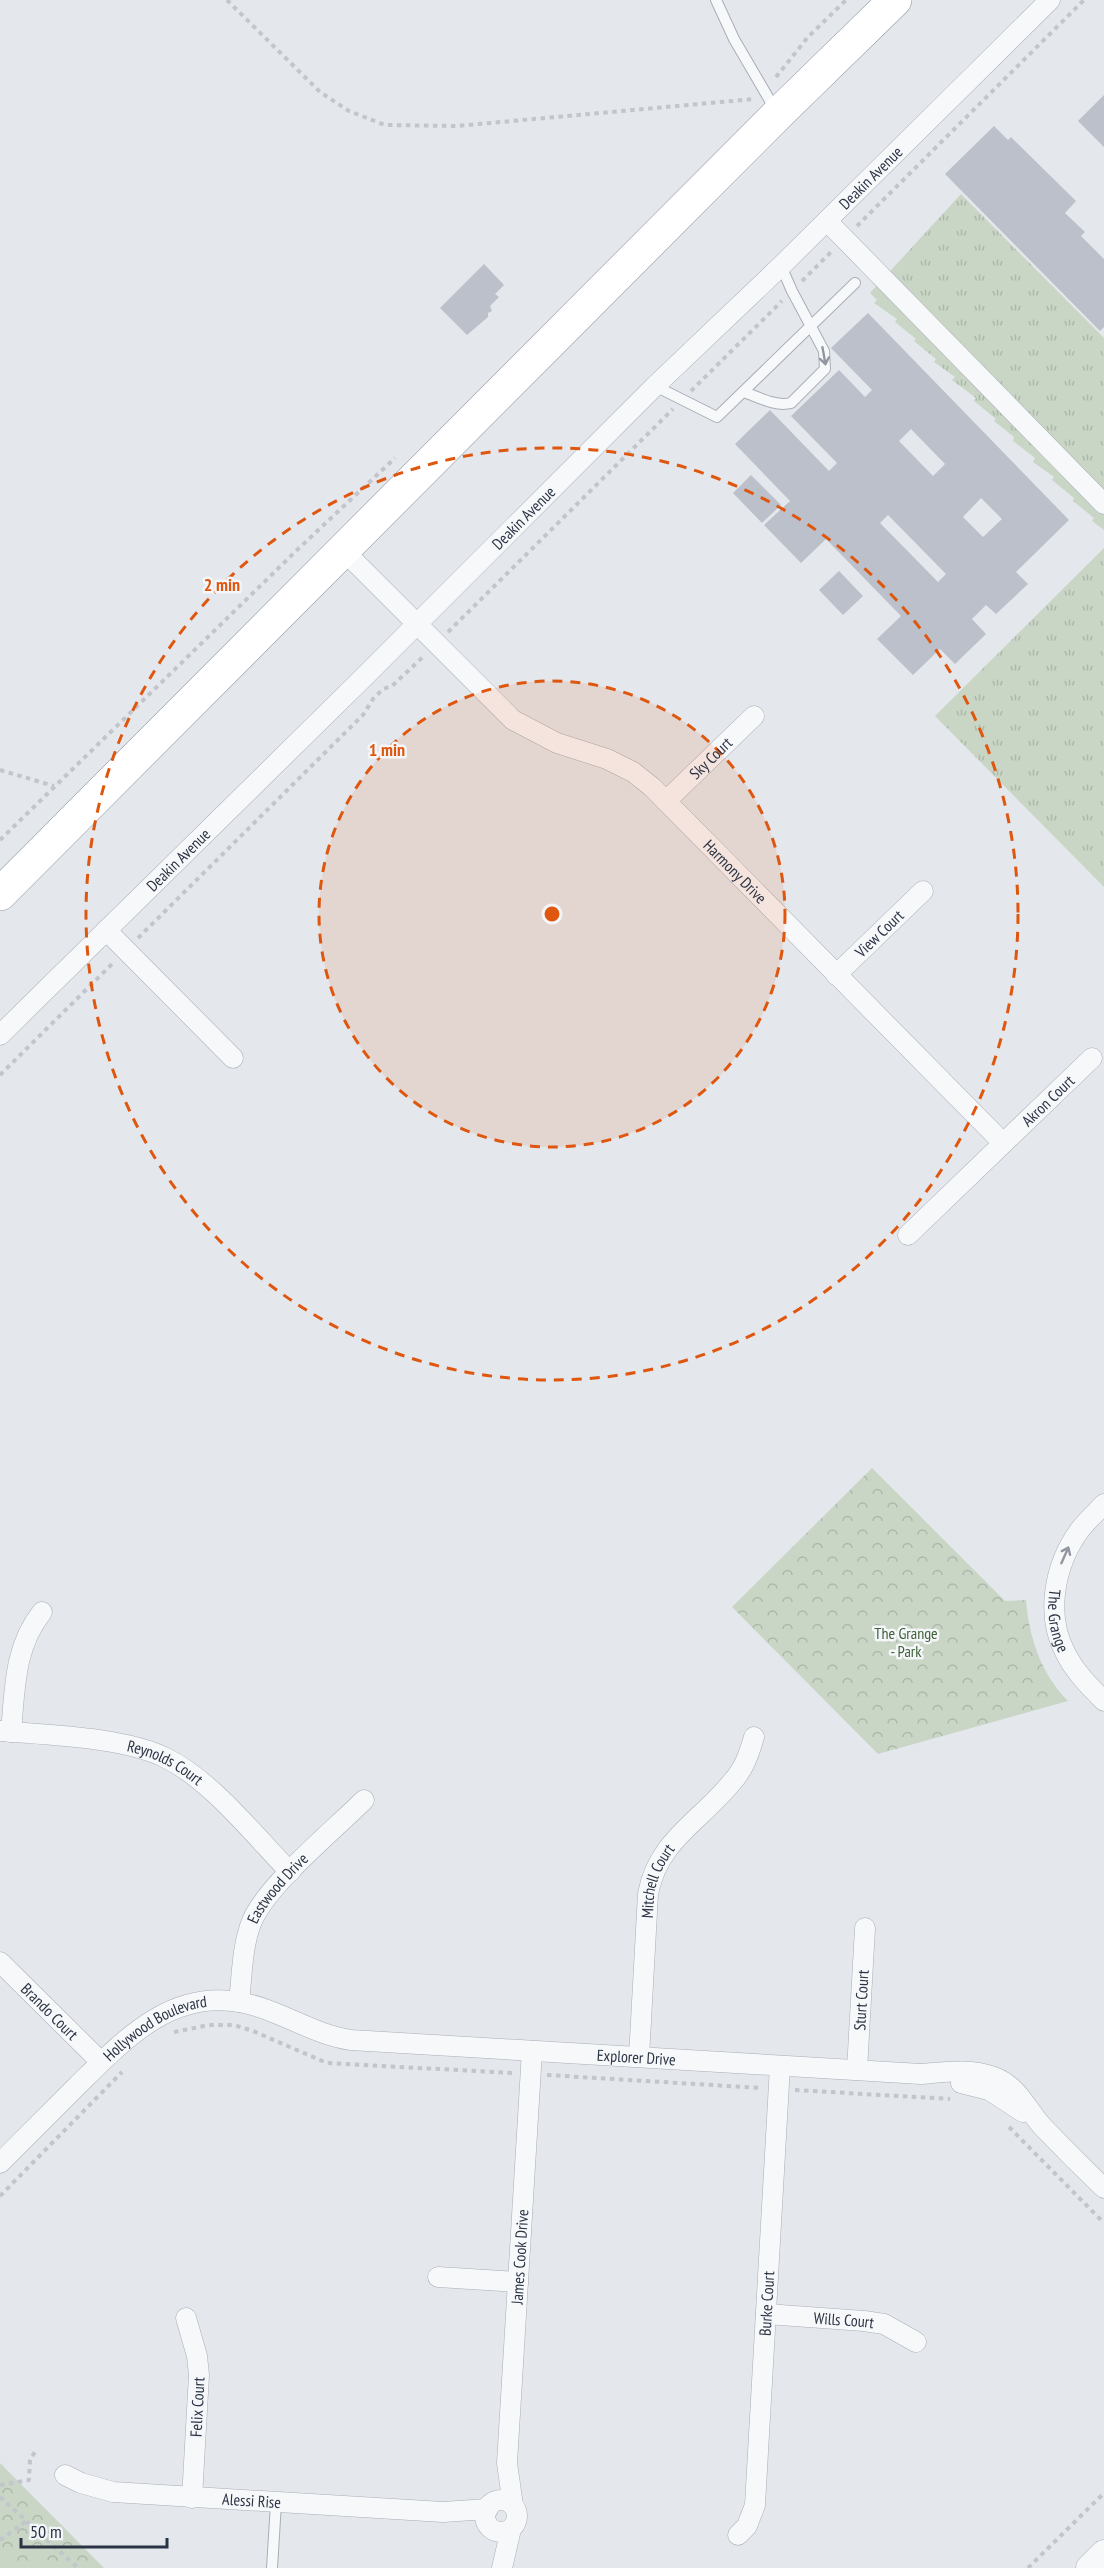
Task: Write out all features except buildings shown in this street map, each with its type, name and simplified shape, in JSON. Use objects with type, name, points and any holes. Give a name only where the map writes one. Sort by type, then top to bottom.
[{"type":"highway","points":[[0,894],[344,551],[761,103],[895,0]]},
{"type":"street","name":"Deakin Avenue","points":[[0,1035],[655,386],[782,266],[1050,0]]},
{"type":"street","points":[[827,220],[1104,504]]},
{"type":"street","name":"Harmony Drive","points":[[344,551],[513,720],[557,743],[607,759],[633,772],[666,801],[1002,1142]]},
{"type":"street","name":"Sky Court","points":[[666,801],[754,716]]},
{"type":"street","name":"View Court","points":[[836,975],[923,891]]},
{"type":"street","points":[[106,930],[233,1058]]},
{"type":"street","name":"Akron Court","points":[[1002,1142],[1092,1058]]},
{"type":"street","points":[[908,1235],[1002,1142]]},
{"type":"street","name":"The Grange","points":[[1104,1504],[1080,1530],[1068,1548],[1060,1566],[1054,1611],[1057,1631],[1065,1654],[1080,1676],[1104,1701]]},
{"type":"street","points":[[5,1732],[21,1648],[30,1628],[42,1612]]},
{"type":"street","name":"Reynolds Court","points":[[5,1732],[130,1745],[166,1758],[202,1782],[290,1872]]},
{"type":"street","name":"Mitchell Court","points":[[639,2057],[651,1875],[668,1847],[732,1783],[749,1755],[754,1737]]},
{"type":"street","name":"Eastwood Drive","points":[[239,2002],[251,1924],[262,1903],[290,1872],[364,1800]]},
{"type":"street","name":"Sturt Court","points":[[857,2070],[865,1928]]},
{"type":"street","name":"Brando Court","points":[[0,1962],[101,2062]]},
{"type":"street","name":"Hollywood Boulevard","points":[[0,2163],[101,2062],[145,2023],[175,2008],[208,2001],[239,2002],[320,2033],[351,2040]]},
{"type":"street","name":"Explorer Drive","points":[[351,2040],[921,2074],[989,2090],[1040,2123],[1104,2188]]},
{"type":"street","name":"James Cook Drive","points":[[501,2568],[498,2516],[507,2463],[532,2051]]},
{"type":"street","name":"Burke Court","points":[[738,2535],[747,2526],[755,2505],[780,2066]]},
{"type":"street","points":[[438,2277],[518,2282]]},
{"type":"street","name":"Wills Court","points":[[766,2314],[864,2320],[884,2324],[916,2342]]},
{"type":"street","name":"Felix Court","points":[[186,2318],[197,2356],[199,2375],[192,2498]]},
{"type":"street","name":"Alessi Rise","points":[[65,2475],[81,2483],[113,2492],[498,2516]]},
{"type":"street","points":[[1089,2568],[1104,2553]]},
{"type":"lane","points":[[716,0],[761,103]]},
{"type":"lane","points":[[744,392],[784,405],[791,403],[825,369],[824,351],[792,291],[782,266]]},
{"type":"lane","points":[[655,386],[717,417],[855,283]]},
{"type":"lane","points":[[272,2568],[276,2503]]},
{"type":"path","points":[[227,0],[320,92],[349,111],[385,125],[457,126],[761,103],[807,37],[846,0]]},
{"type":"path","points":[[0,1075],[363,715],[373,699],[383,689],[400,679],[437,643],[1084,0]]},
{"type":"path","points":[[0,840],[296,551],[400,454]]},
{"type":"path","points":[[0,770],[55,786]]},
{"type":"path","points":[[164,2036],[209,2025],[234,2025],[327,2063],[960,2100]]},
{"type":"path","points":[[0,2196],[129,2064]]},
{"type":"path","points":[[1008,2126],[1104,2223]]},
{"type":"path","points":[[0,2485],[29,2480],[30,2460],[36,2450]]},
{"type":"path","points":[[1028,2568],[1104,2493]]},
{"type":"path","points":[[0,2497],[28,2520],[78,2568]]},
{"type":"path","points":[[0,2540],[28,2520]]},
{"type":"green space","points":[[961,194],[1104,338],[1104,530],[1092,521],[1094,518],[1073,501],[1074,498],[1052,480],[1054,477],[1033,462],[1035,458],[1013,441],[1014,437],[974,401],[976,398],[952,380],[955,377],[934,362],[936,359],[895,322],[897,319],[874,303],[877,300],[870,293]]},
{"type":"green space","points":[[1104,548],[1104,887],[935,716]]},
{"type":"green space","name":"The Grange - Park","points":[[872,1468],[1005,1601],[1026,1600],[1030,1628],[1038,1654],[1050,1679],[1068,1701],[878,1754],[732,1607]]},
{"type":"green space","points":[[0,2463],[104,2568],[0,2568]]}]
